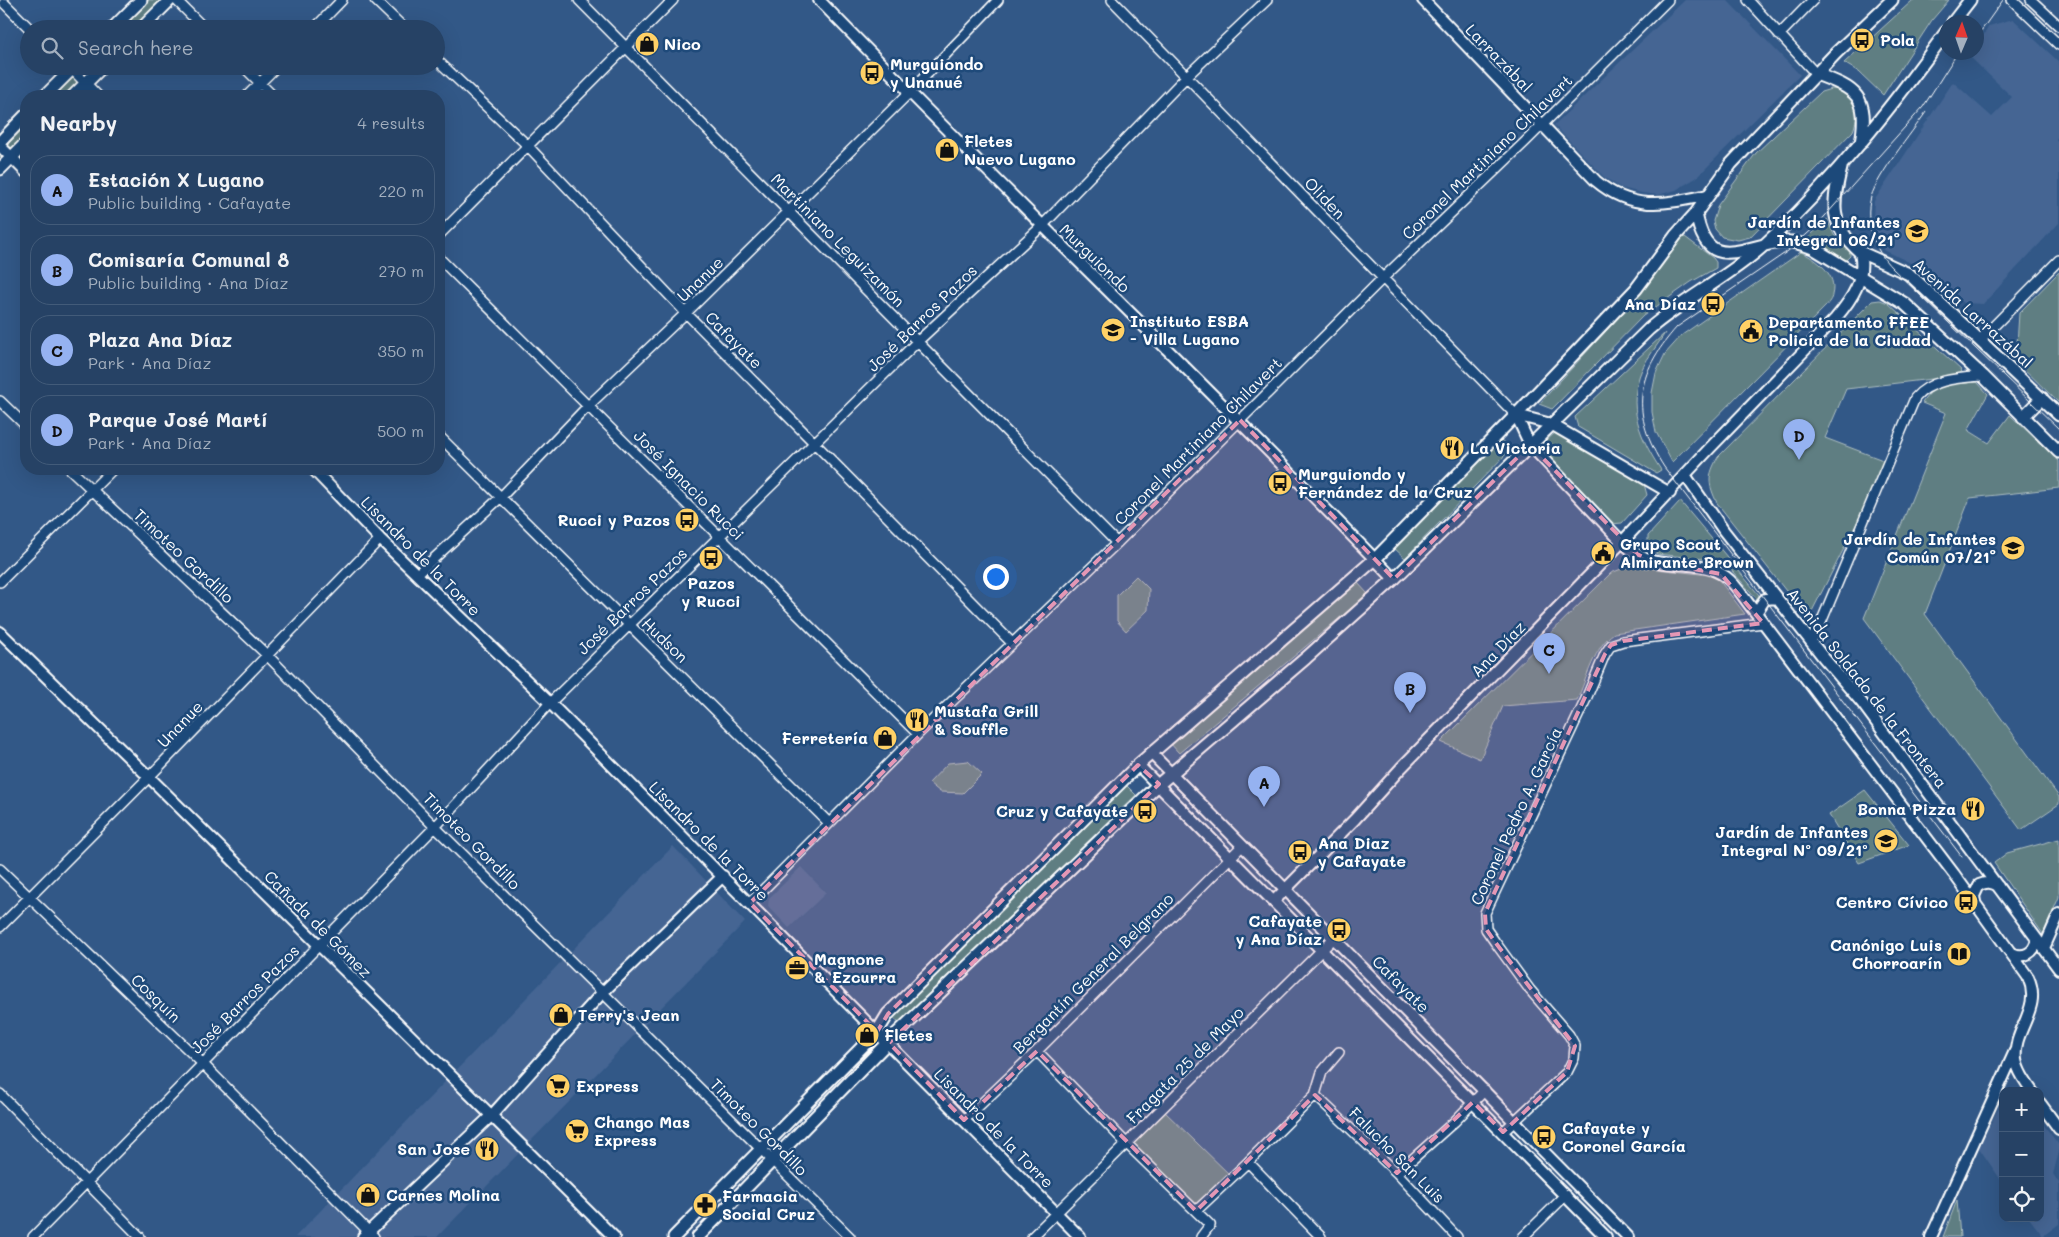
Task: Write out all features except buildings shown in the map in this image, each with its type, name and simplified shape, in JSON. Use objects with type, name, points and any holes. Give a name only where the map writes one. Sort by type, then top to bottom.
[{"type":"main road","points":[[121,20],[141,0]]},
{"type":"main road","points":[[150,20],[170,0]]},
{"type":"main road","points":[[674,1237],[878,1032],[888,1014],[1138,764],[1375,559],[1636,290],[1676,235],[1696,213],[1743,150],[1816,74],[1892,0]]},
{"type":"main road","points":[[1958,15],[1970,0]]},
{"type":"main road","points":[[698,1237],[888,1042],[1159,784],[1299,665],[1394,579],[1654,324],[1762,247],[1860,145],[1894,104],[1939,42]]},
{"type":"main road","points":[[1816,74],[1844,86],[1858,97],[1864,117],[1860,145]]},
{"type":"main road","points":[[51,90],[65,75]]},
{"type":"main road","points":[[80,90],[94,75]]},
{"type":"main road","points":[[0,144],[20,122]]},
{"type":"main road","points":[[0,169],[20,150]]},
{"type":"main road","name":"Avenida Larrazábal","points":[[1841,166],[1834,208],[1840,228],[1860,252],[1909,274],[2059,415]]},
{"type":"main road","points":[[1696,213],[1701,235],[1712,247],[1729,252],[1782,242],[1798,243],[1812,248],[1905,304],[1983,376],[2059,452]]},
{"type":"main road","points":[[2023,417],[2042,398]]},
{"type":"street","points":[[176,0],[196,20]]},
{"type":"street","points":[[323,20],[342,0]]},
{"type":"street","points":[[374,0],[395,20]]},
{"type":"street","name":"Martiniano Leguizamón","points":[[578,0],[1117,543]]},
{"type":"street","points":[[445,229],[673,0]]},
{"type":"street","name":"Murguiondo","points":[[819,0],[909,94],[1240,420],[1394,579]]},
{"type":"street","name":"Unanue","points":[[417,574],[501,497],[588,406],[790,212],[909,94],[998,0]]},
{"type":"street","name":"Oliden","points":[[1112,0],[1516,415]]},
{"type":"street","name":"José Barros Pazos","points":[[33,1237],[435,827],[550,703],[917,342],[1042,226],[1187,76],[1267,0]]},
{"type":"street","name":"Larrazábal","points":[[1423,0],[1596,180],[1613,194],[1636,202],[1659,203],[1708,195]]},
{"type":"street","name":"Coronel Martiniano Chilavert","points":[[750,903],[918,734],[1117,543],[1382,279],[1668,0]]},
{"type":"street","points":[[1748,0],[1816,74]]},
{"type":"street","points":[[1779,35],[1813,0]]},
{"type":"street","points":[[2012,0],[2059,45]]},
{"type":"street","points":[[2031,0],[2059,26]]},
{"type":"street","points":[[4,3],[21,20]]},
{"type":"street","name":"Cafayate","points":[[445,68],[527,145],[686,313],[1012,643]]},
{"type":"street","points":[[79,75],[92,90]]},
{"type":"street","points":[[252,75],[267,90]]},
{"type":"street","points":[[253,90],[268,75]]},
{"type":"street","points":[[0,144],[20,166]]},
{"type":"street","points":[[1860,252],[1862,277]]},
{"type":"street","points":[[1980,340],[2059,260]]},
{"type":"street","name":"José Ignacio Rucci","points":[[445,264],[918,734]]},
{"type":"street","name":"Ana Díaz","points":[[1274,901],[1355,819],[1400,768],[1670,493],[1685,475],[1835,319],[1847,304],[1862,277]]},
{"type":"street","points":[[1811,641],[1820,625],[1915,398],[1921,390],[1934,384],[1983,376]]},
{"type":"street","points":[[0,401],[20,420]]},
{"type":"street","points":[[1516,415],[1551,424],[1670,493]]},
{"type":"street","points":[[1516,415],[1530,446],[1622,542],[1637,554],[1651,561],[1689,565],[1721,574],[1734,585],[1975,902],[2028,977],[2034,996],[2032,1007],[2016,1048],[1931,1237]]},
{"type":"street","name":"Hudson","points":[[445,442],[829,823]]},
{"type":"street","name":"Timoteo Gordillo","points":[[76,475],[268,656],[435,827],[850,1237]]},
{"type":"street","points":[[0,582],[107,475]]},
{"type":"street","name":"Lisandro de la Torre","points":[[319,475],[380,539],[550,703],[750,903],[1080,1237]]},
{"type":"street","name":"Avenida Soldado de la Frontera","points":[[1685,475],[1724,531],[1862,703],[2059,969]]},
{"type":"street","name":"Unanue","points":[[0,928],[268,656],[380,539]]},
{"type":"street","points":[[1756,613],[1765,599],[1778,598]]},
{"type":"street","name":"Coronel Pedro A. García","points":[[1503,1132],[1567,1072],[1574,1058],[1574,1046],[1569,1035],[1530,990],[1494,942],[1486,929],[1486,913],[1586,699],[1605,654],[1611,645],[1623,641],[1762,623]]},
{"type":"street","name":"Cañada de Gómez","points":[[0,632],[614,1237]]},
{"type":"street","name":"Cafayate","points":[[1151,753],[1516,1121],[1628,1237]]},
{"type":"street","name":"Cafayate","points":[[1138,764],[1606,1237]]},
{"type":"street","name":"Bergantín General Belgrano","points":[[964,1120],[1037,1051],[1242,846]]},
{"type":"street","name":"Cosquín","points":[[0,869],[202,1063],[369,1235]]},
{"type":"street","points":[[369,1235],[492,1115],[602,993],[723,876]]},
{"type":"street","points":[[1975,902],[1974,896],[1979,885],[1986,882],[1998,886]]},
{"type":"street","points":[[2044,948],[2059,914]]},
{"type":"street","name":"Fragata 25 de Mayo","points":[[1032,1237],[1334,938]]},
{"type":"street","points":[[2011,953],[2023,956],[2029,954],[2036,945],[2037,939]]},
{"type":"street","points":[[2016,1048],[2018,1069],[2029,1087]]},
{"type":"street","points":[[1037,1051],[1210,1226],[1200,1237]]},
{"type":"street","points":[[1196,1211],[1315,1095],[1322,1072],[1339,1052]]},
{"type":"street","points":[[1397,1173],[1454,1122],[1485,1090]]},
{"type":"street","points":[[0,1094],[140,1237]]},
{"type":"street","name":"Falucho San Luis","points":[[1315,1095],[1397,1173],[1457,1237]]},
{"type":"street","points":[[2044,1108],[2059,1129]]},
{"type":"street","points":[[1248,1162],[1321,1237]]},
{"type":"street","points":[[1523,1237],[1566,1196]]},
{"type":"highlighted area","points":[[1240,420],[1394,579],[1530,445],[1637,554],[1651,561],[1721,574],[1763,623],[1623,641],[1611,645],[1605,654],[1485,913],[1486,929],[1575,1046],[1567,1072],[1503,1132],[1473,1102],[1397,1173],[1315,1095],[1196,1211],[1037,1051],[964,1120],[889,1043],[1159,784],[1138,765],[888,1014],[877,1032],[750,903]]},
{"type":"shaded area","points":[[1685,0],[1727,0],[1800,75],[1696,178],[1676,190],[1658,195],[1621,188],[1604,177],[1554,125]]},
{"type":"shaded area","points":[[2013,19],[2059,62],[2059,136],[2056,139],[2059,143],[2059,223],[1983,304],[1963,303],[1923,269],[1884,250],[1876,235],[1873,218],[1874,201],[1953,82],[1992,117],[2012,97],[1973,60],[1984,60],[1984,34],[1989,26]]},
{"type":"shaded area","points":[[673,846],[745,922],[437,1237],[295,1237]]},
{"type":"shaded area","points":[[801,867],[826,893],[789,928],[768,906],[769,898]]},
{"type":"shaded area","points":[[1999,1107],[1999,1177],[1979,1148]]},
{"type":"shaded area","points":[[2044,1125],[2059,1145],[2053,1174],[2059,1183],[2059,1224],[2043,1236],[2032,1222],[2044,1222]]},
{"type":"green space","points":[[141,0],[170,0],[150,20],[121,20]]},
{"type":"green space","points":[[1913,0],[1949,0],[1932,20],[1883,95],[1859,72],[1844,63]]},
{"type":"green space","points":[[66,75],[94,75],[79,90],[51,90]]},
{"type":"green space","points":[[1831,89],[1847,93],[1855,102],[1857,115],[1853,131],[1750,237],[1738,240],[1722,237],[1715,229],[1713,221],[1718,205],[1756,153],[1821,92]]},
{"type":"green space","points":[[20,121],[20,149],[0,169],[0,142]]},
{"type":"green space","points":[[1827,219],[1834,235],[1850,251],[1850,256],[1846,260],[1807,239]]},
{"type":"green space","points":[[1685,237],[1713,258],[1716,262],[1716,268],[1691,282],[1643,316],[1552,409],[1539,404],[1639,295],[1681,239]]},
{"type":"green space","points":[[1801,252],[1819,263],[1829,274],[1833,287],[1831,299],[1672,462],[1656,432],[1652,412],[1652,393],[1656,373],[1665,354],[1682,335]]},
{"type":"green space","points":[[2059,272],[2059,403],[2016,361],[2019,313]]},
{"type":"green space","points":[[1880,300],[1888,303],[1962,371],[1958,376],[1846,389],[1825,438],[1888,462],[1808,619],[1717,503],[1710,485],[1710,475],[1718,457],[1872,301]]},
{"type":"green space","points":[[1665,333],[1642,369],[1635,396],[1635,409],[1642,434],[1661,470],[1656,473],[1578,427],[1575,417]]},
{"type":"green space","points":[[1977,382],[1988,394],[1968,430],[1989,443],[2010,415],[2059,461],[2059,488],[1970,498],[1925,614],[2059,797],[2059,804],[2021,830],[1864,618],[1946,413],[1922,403],[1933,390],[1939,387]]},
{"type":"green space","points":[[1555,433],[1561,434],[1644,484],[1647,495],[1622,523],[1611,524],[1541,452],[1541,445]]},
{"type":"green space","points":[[1501,440],[1511,449],[1405,558],[1394,548]]},
{"type":"green space","points":[[1680,501],[1759,595],[1757,599],[1723,561],[1657,554],[1648,547],[1648,536]]},
{"type":"green space","points":[[1629,566],[1709,575],[1719,580],[1745,614],[1614,633],[1601,646],[1596,655],[1577,700],[1503,706],[1480,759],[1441,742],[1611,573]]},
{"type":"green space","points":[[1136,576],[1149,589],[1148,610],[1126,631],[1117,621],[1117,595]]},
{"type":"green space","points":[[1357,582],[1368,594],[1179,753],[1170,743]]},
{"type":"green space","points":[[968,761],[982,774],[963,793],[940,792],[929,783],[948,763]]},
{"type":"green space","points":[[1125,784],[1136,795],[900,1024],[892,1017]]},
{"type":"green space","points":[[1865,790],[1909,845],[1859,863],[1829,815]]},
{"type":"green space","points":[[2059,839],[2059,897],[2043,934],[1994,863],[2007,853]]},
{"type":"green space","points":[[1162,1109],[1232,1177],[1196,1211],[1127,1144]]},
{"type":"green space","points":[[1957,1200],[1960,1237],[1943,1237]]},
{"type":"tram line","points":[[1984,27],[2003,0]]},
{"type":"tram line","points":[[1953,60],[1923,107],[1816,226],[1788,251],[1677,327],[1652,361],[1645,378],[1642,412],[1653,448],[1664,467],[1962,857]]},
{"type":"tram line","points":[[1926,112],[1880,177],[1871,197],[1869,216],[1872,235],[1880,253],[1892,268],[2059,429]]},
{"type":"place","name":"Pola","points":[[1862,40]]},
{"type":"place","name":"Nico","points":[[647,44]]},
{"type":"place","name":"Murguiondo y Unanué","points":[[872,73]]},
{"type":"place","name":"Fletes Nuevo Lugano","points":[[947,150]]},
{"type":"place","name":"Jardín de Infantes Integral 06/21°","points":[[1917,231]]},
{"type":"place","name":"Ana Díaz","points":[[1713,304]]},
{"type":"place","name":"Instituto ESBA - Villa Lugano","points":[[1113,330]]},
{"type":"place","name":"Departamento FFEE Policía de la Ciudad","points":[[1751,331]]},
{"type":"place","name":"La Victoria","points":[[1452,448]]},
{"type":"place","name":"Parque José Martí","points":[[1799,460]]},
{"type":"place","name":"Murguiondo y Fernández de la Cruz","points":[[1280,483]]},
{"type":"place","name":"Rucci y Pazos","points":[[687,520]]},
{"type":"place","name":"Jardín de Infantes Común 07/21°","points":[[2013,548]]},
{"type":"place","name":"Grupo Scout Almirante Brown","points":[[1603,553]]},
{"type":"place","name":"Pazos y Rucci","points":[[711,558]]},
{"type":"place","name":"Plaza Ana Díaz","points":[[1549,674]]},
{"type":"place","name":"Comisaría Comunal 8","points":[[1410,713]]},
{"type":"place","name":"Mustafa Grill & Souffle","points":[[917,720]]},
{"type":"place","name":"Ferretería","points":[[885,738]]},
{"type":"place","name":"Estación X Lugano","points":[[1264,807]]},
{"type":"place","name":"Bonna Pizza","points":[[1973,809]]},
{"type":"place","name":"Cruz y Cafayate","points":[[1145,811]]},
{"type":"place","name":"Jardín de Infantes Integral Nº 09/21º","points":[[1886,841]]},
{"type":"place","name":"Ana Diaz y Cafayate","points":[[1300,852]]},
{"type":"place","name":"Centro Cívico","points":[[1966,902]]},
{"type":"place","name":"Cafayate y Ana Díaz","points":[[1339,930]]},
{"type":"place","name":"Canónigo Luis Chorroarín","points":[[1959,954]]},
{"type":"place","name":"Magnone & Ezcurra","points":[[797,968]]},
{"type":"place","name":"Terry's Jean","points":[[561,1015]]},
{"type":"place","name":"Fletes","points":[[867,1035]]},
{"type":"place","name":"Express","points":[[558,1086]]},
{"type":"place","name":"Chango Mas Express","points":[[577,1131]]},
{"type":"place","name":"Cafayate y Coronel García","points":[[1544,1137]]},
{"type":"place","name":"San Jose","points":[[487,1149]]},
{"type":"place","name":"Carnes Molina","points":[[368,1195]]},
{"type":"place","name":"Farmacia Social Cruz","points":[[705,1205]]}]
